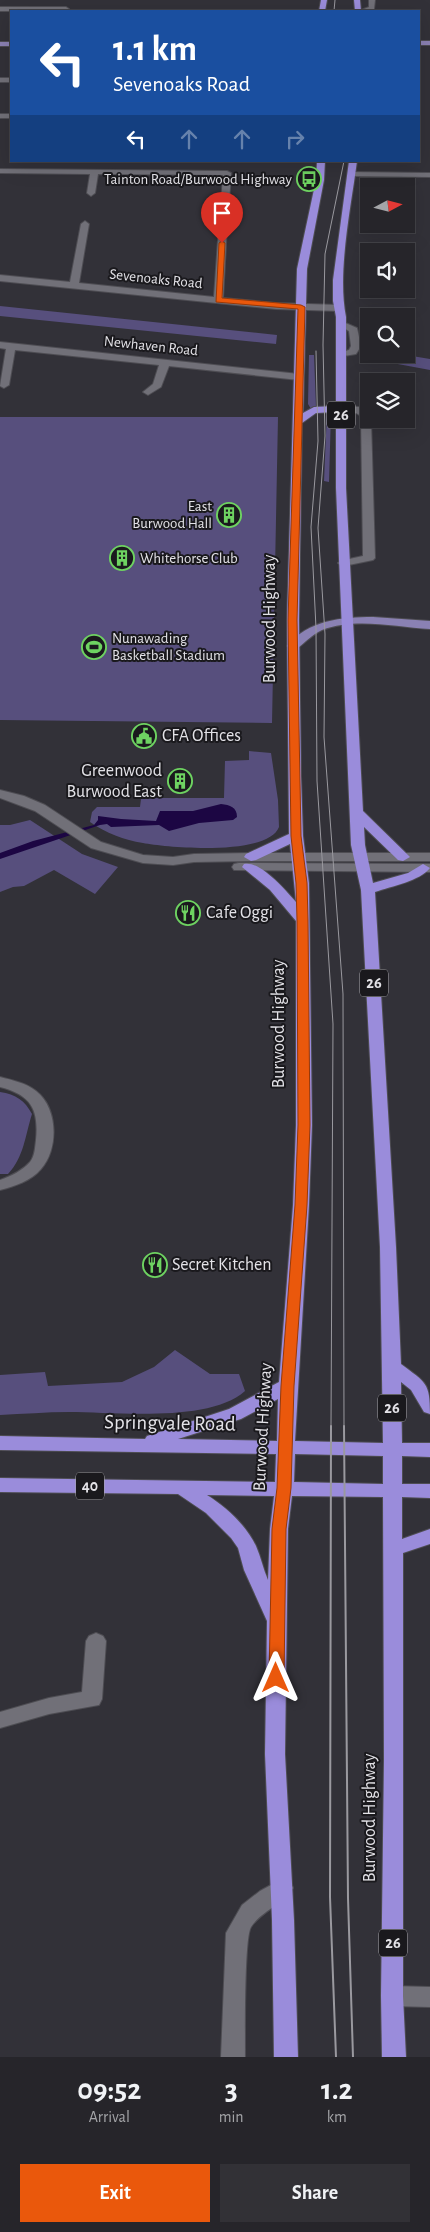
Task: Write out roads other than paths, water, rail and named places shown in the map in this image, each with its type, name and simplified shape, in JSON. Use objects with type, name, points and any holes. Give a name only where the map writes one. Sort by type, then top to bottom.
[{"type":"highway","name":"Burwood Highway","points":[[286,2057],[282,1888],[276,1754],[277,1621],[279,1529],[284,1488],[288,1386],[303,1160],[303,920],[296,836],[293,646],[298,377],[303,263],[319,187],[321,162]]},
{"type":"highway","name":"Burwood Highway","points":[[353,162],[338,280],[341,324],[341,488],[357,813],[362,862],[368,890],[379,1073],[385,1221],[388,1247],[394,1449],[392,1996],[394,2057]]},
{"type":"highway","points":[[298,421],[314,410],[341,408]]},
{"type":"highway","points":[[357,813],[403,857]]},
{"type":"highway","points":[[296,836],[250,862],[303,920]]},
{"type":"highway","points":[[368,890],[394,880],[413,876],[428,864]]},
{"type":"highway","points":[[392,1366],[418,1386],[430,1408]]},
{"type":"highway","points":[[145,1444],[235,1414],[288,1386]]},
{"type":"highway","name":"Springvale Road","points":[[0,1443],[430,1450]]},
{"type":"highway","name":"40","points":[[0,1485],[430,1491]]},
{"type":"highway","points":[[181,1487],[218,1512],[238,1532],[247,1548],[254,1570],[277,1621]]},
{"type":"highway","points":[[394,1548],[430,1536]]},
{"type":"main road","points":[[293,646],[316,628],[330,624],[348,628],[430,624]]},
{"type":"street","points":[[15,9],[19,0]]},
{"type":"street","points":[[365,10],[372,8],[372,0]]},
{"type":"street","points":[[0,9],[66,10]]},
{"type":"street","points":[[29,171],[32,162]]},
{"type":"street","points":[[0,171],[227,173],[225,203]]},
{"type":"street","points":[[91,192],[94,172]]},
{"type":"street","points":[[352,174],[430,175]]},
{"type":"street","points":[[74,286],[85,224]]},
{"type":"street","points":[[218,300],[223,226]]},
{"type":"street","name":"Sevenoaks Road","points":[[0,278],[218,300],[301,307],[339,308]]},
{"type":"street","points":[[341,324],[354,330],[356,346],[353,352],[341,355]]},
{"type":"street","name":"Newhaven Road","points":[[0,345],[298,377]]},
{"type":"street","points":[[4,385],[11,346]]},
{"type":"street","points":[[148,392],[157,385],[165,363]]},
{"type":"street","points":[[341,408],[359,410],[366,415],[368,490],[369,558],[344,563]]},
{"type":"street","points":[[0,794],[32,804],[81,837],[119,854],[143,859],[173,861],[190,866],[250,862],[428,864]]},
{"type":"street","points":[[362,862],[403,857],[428,864]]},
{"type":"street","points":[[0,1082],[14,1086],[33,1098],[44,1111],[46,1124],[39,1161],[23,1176],[0,1186]]},
{"type":"street","points":[[0,1720],[49,1706],[92,1699],[96,1641]]},
{"type":"street","points":[[234,2057],[237,1933],[241,1921],[248,1912],[282,1888]]},
{"type":"street","points":[[392,1996],[430,1997]]},
{"type":"tram line","points":[[334,10],[335,0]]},
{"type":"tram line","points":[[344,162],[325,254],[323,345],[325,436],[318,528],[325,634],[324,737],[343,994],[344,1427]]},
{"type":"tram line","points":[[316,351],[318,441],[311,527],[316,628],[317,781],[333,1024],[331,1427]]},
{"type":"tram line","points":[[331,1426],[330,1897],[336,2057]]},
{"type":"tram line","points":[[344,1426],[348,1898],[353,2057]]},
{"type":"place","name":"Tainton Road/Burwood Highway","points":[[309,179]]},
{"type":"place","name":"East Burwood Hall","points":[[229,515]]},
{"type":"place","name":"Whitehorse Club","points":[[122,558]]},
{"type":"place","name":"Nunawading Basketball Stadium","points":[[94,647]]},
{"type":"place","name":"CFA Offices","points":[[144,736]]},
{"type":"place","name":"Greenwood Burwood East","points":[[180,781]]},
{"type":"place","name":"Cafe Oggi","points":[[188,913]]},
{"type":"place","name":"Secret Kitchen","points":[[155,1265]]}]
